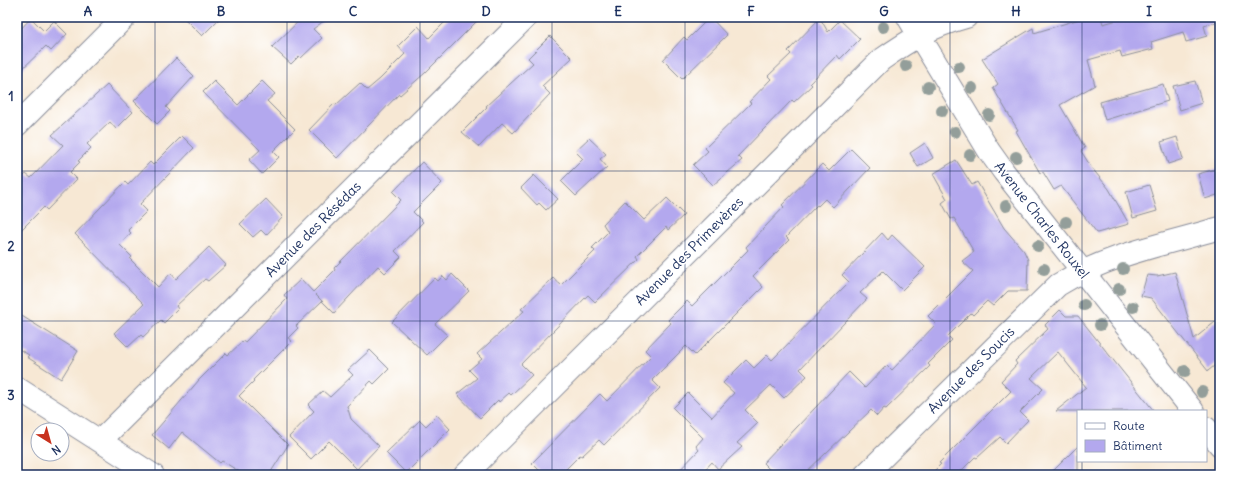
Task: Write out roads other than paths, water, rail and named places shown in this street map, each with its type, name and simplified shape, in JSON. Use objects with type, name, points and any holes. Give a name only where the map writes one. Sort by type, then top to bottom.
[{"type":"street","points":[[17,125],[125,17]]},
{"type":"street","name":"Avenue des Résédas","points":[[100,441],[526,17]]},
{"type":"street","name":"Avenue des Primevères","points":[[465,475],[914,26],[938,25],[966,17]]},
{"type":"street","name":"Avenue Charles Rouxel","points":[[914,26],[989,151],[1081,271],[1192,410]]},
{"type":"street","name":"Avenue des Soucis","points":[[865,475],[1058,285],[1081,271],[1114,258],[1220,228]]},
{"type":"street","points":[[17,388],[153,475]]},
{"type":"street","points":[[1207,429],[1220,445]]}]
